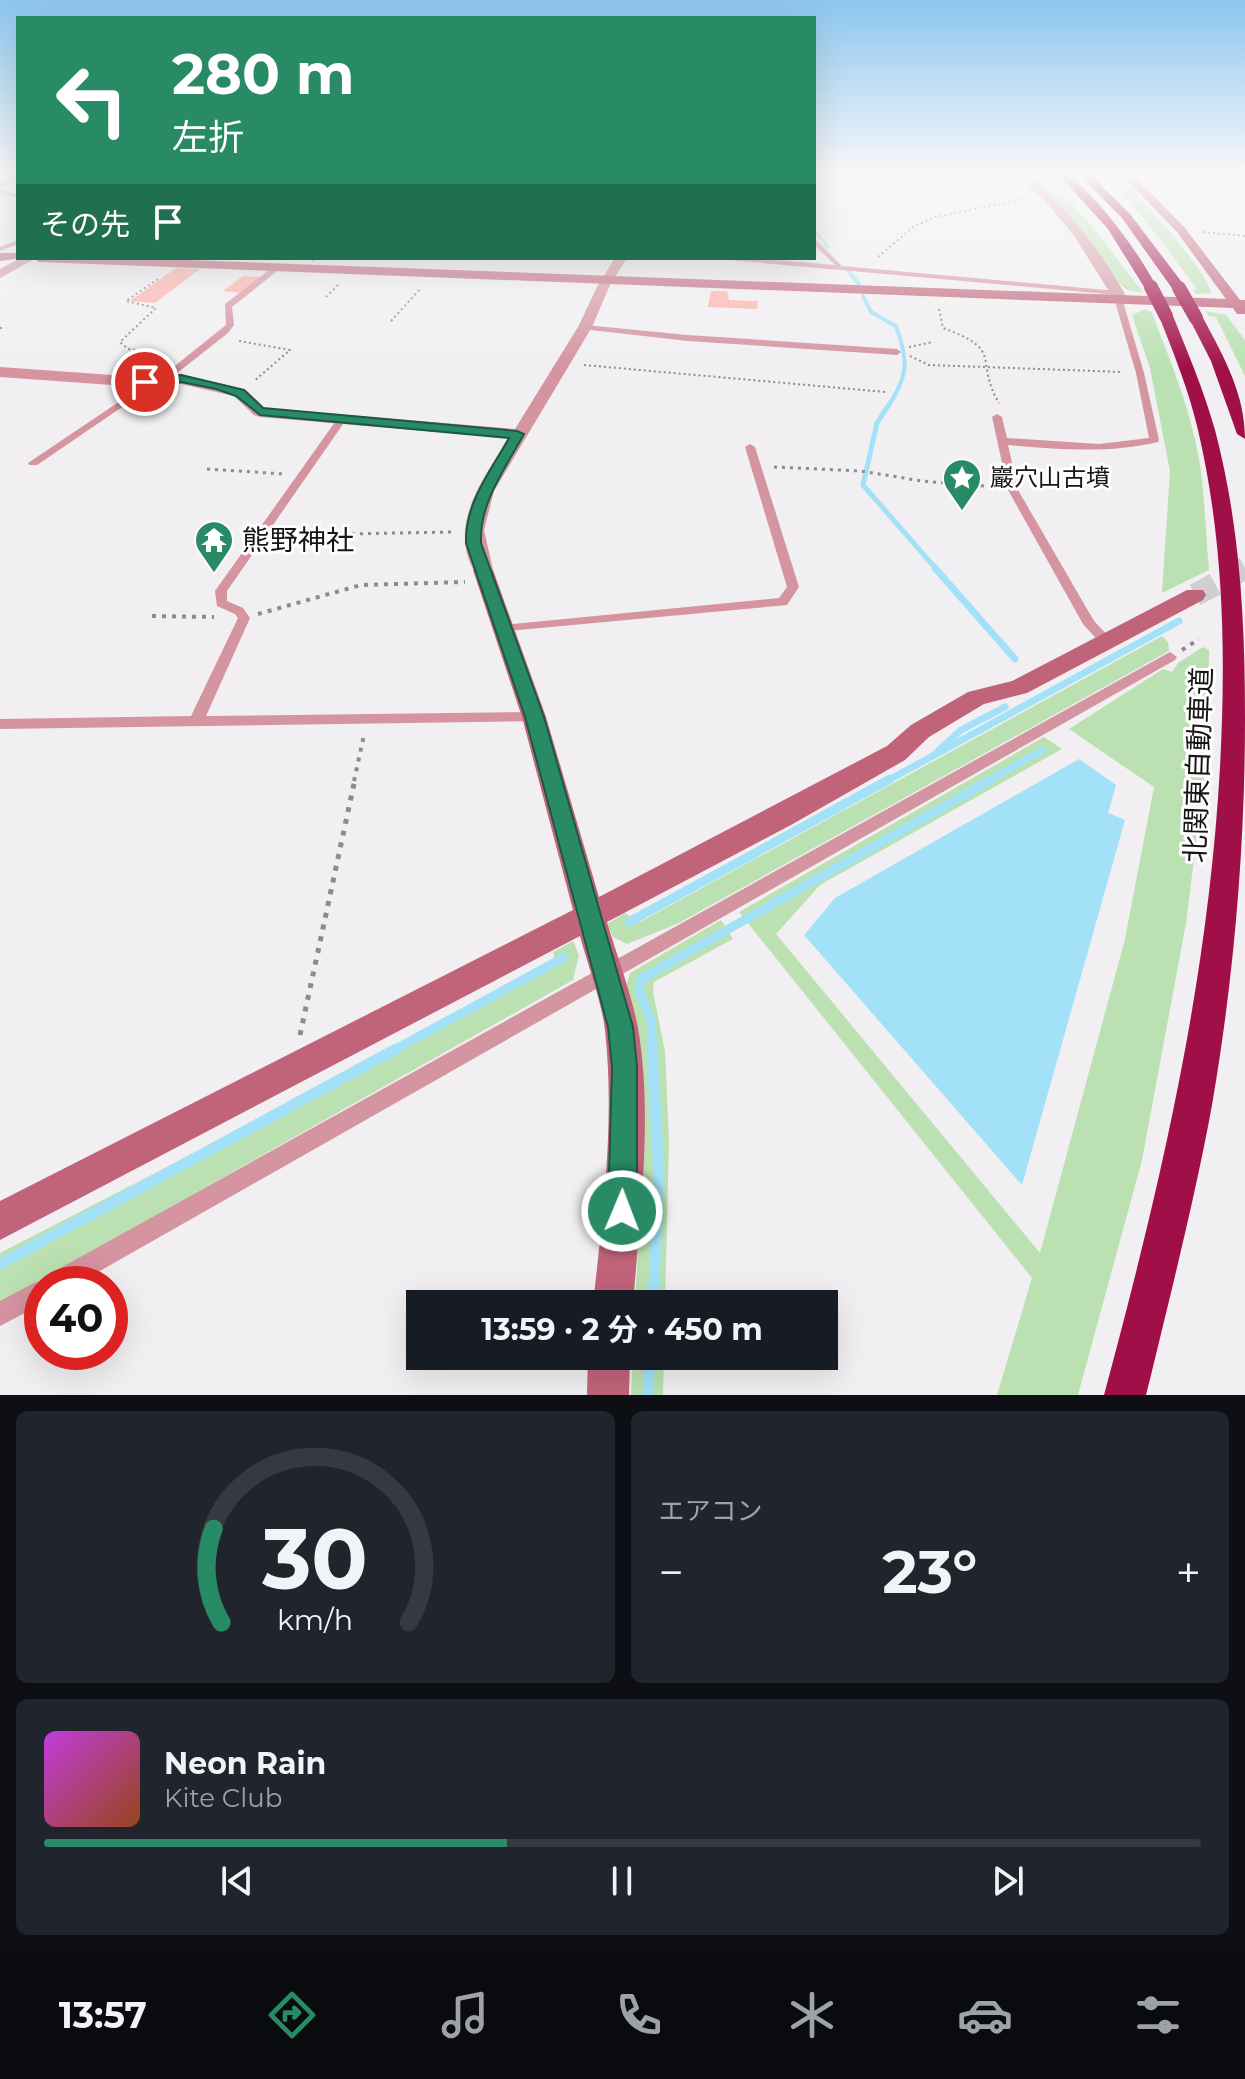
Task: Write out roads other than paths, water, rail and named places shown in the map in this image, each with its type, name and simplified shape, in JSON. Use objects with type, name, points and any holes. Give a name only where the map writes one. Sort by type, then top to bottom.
[{"type":"highway","points":[[1114,238],[1142,271]]},
{"type":"highway","name":"北関東自動車道","points":[[1120,238],[1166,316],[1185,357],[1203,413],[1218,480],[1232,584],[1237,699],[1228,865],[1197,1092],[1125,1395]]},
{"type":"highway","points":[[1142,238],[1179,288],[1196,318],[1218,361],[1245,434]]},
{"type":"street","points":[[1080,238],[1120,297]]},
{"type":"street","points":[[1187,238],[1242,308]]},
{"type":"street","points":[[0,274],[26,260]]},
{"type":"street","points":[[144,260],[938,296],[1120,297],[1242,308]]},
{"type":"street","points":[[614,1290],[622,1211],[625,1067],[621,1027],[534,717],[473,543],[472,520],[517,434],[565,362],[620,260]]},
{"type":"street","points":[[0,372],[212,384],[240,393],[260,412],[517,434]]},
{"type":"street","points":[[0,1221],[781,817],[896,753],[920,731],[976,698],[1019,687],[1195,595]]},
{"type":"street","points":[[608,1395],[609,1370]]},
{"type":"lane","points":[[816,242],[830,253],[840,268]]},
{"type":"lane","points":[[752,260],[1120,297],[1154,440],[1138,444],[1102,445],[1002,441]]},
{"type":"lane","points":[[33,463],[191,359],[230,325],[228,306],[277,268]]},
{"type":"lane","points":[[938,277],[938,296]]},
{"type":"lane","points":[[585,327],[688,338],[897,352]]},
{"type":"lane","points":[[1000,413],[1002,441],[1013,489],[1089,624],[1107,642]]},
{"type":"lane","points":[[196,722],[244,618],[239,611],[221,603],[221,591],[343,417]]},
{"type":"lane","points":[[503,629],[783,602],[793,587],[750,447]]},
{"type":"lane","points":[[86,1266],[1170,657]]},
{"type":"lane","points":[[0,724],[534,717]]},
{"type":"lane","points":[[0,1314],[24,1301]]},
{"type":"water","points":[[1079,759],[1116,785],[1108,813],[1125,820],[1022,1185],[804,935],[835,898]]},
{"type":"waterway","points":[[821,238],[828,247]]},
{"type":"waterway","points":[[847,270],[851,275]]},
{"type":"waterway","points":[[850,273],[859,284]]},
{"type":"waterway","points":[[863,296],[871,312],[896,326],[903,348],[903,375],[889,405]]},
{"type":"waterway","points":[[890,403],[877,423],[863,485],[937,570]]},
{"type":"waterway","points":[[935,568],[1015,659]]},
{"type":"waterway","points":[[887,781],[1179,621]]},
{"type":"waterway","points":[[935,754],[961,730],[1005,707]]},
{"type":"waterway","points":[[988,781],[1043,750]]},
{"type":"waterway","points":[[629,922],[890,779]]},
{"type":"waterway","points":[[653,1051],[651,1020],[639,991],[641,979],[992,779]]},
{"type":"waterway","points":[[392,1051],[563,958]]},
{"type":"waterway","points":[[0,1264],[396,1049]]},
{"type":"waterway","points":[[652,1049],[659,1175],[654,1290]]},
{"type":"waterway","points":[[648,1395],[649,1370]]},
{"type":"tunnel","points":[[1195,595],[1245,568],[1242,570]]},
{"type":"place","name":"巖穴山古墳","points":[[962,512]]},
{"type":"place","name":"熊野神社","points":[[214,574]]}]
